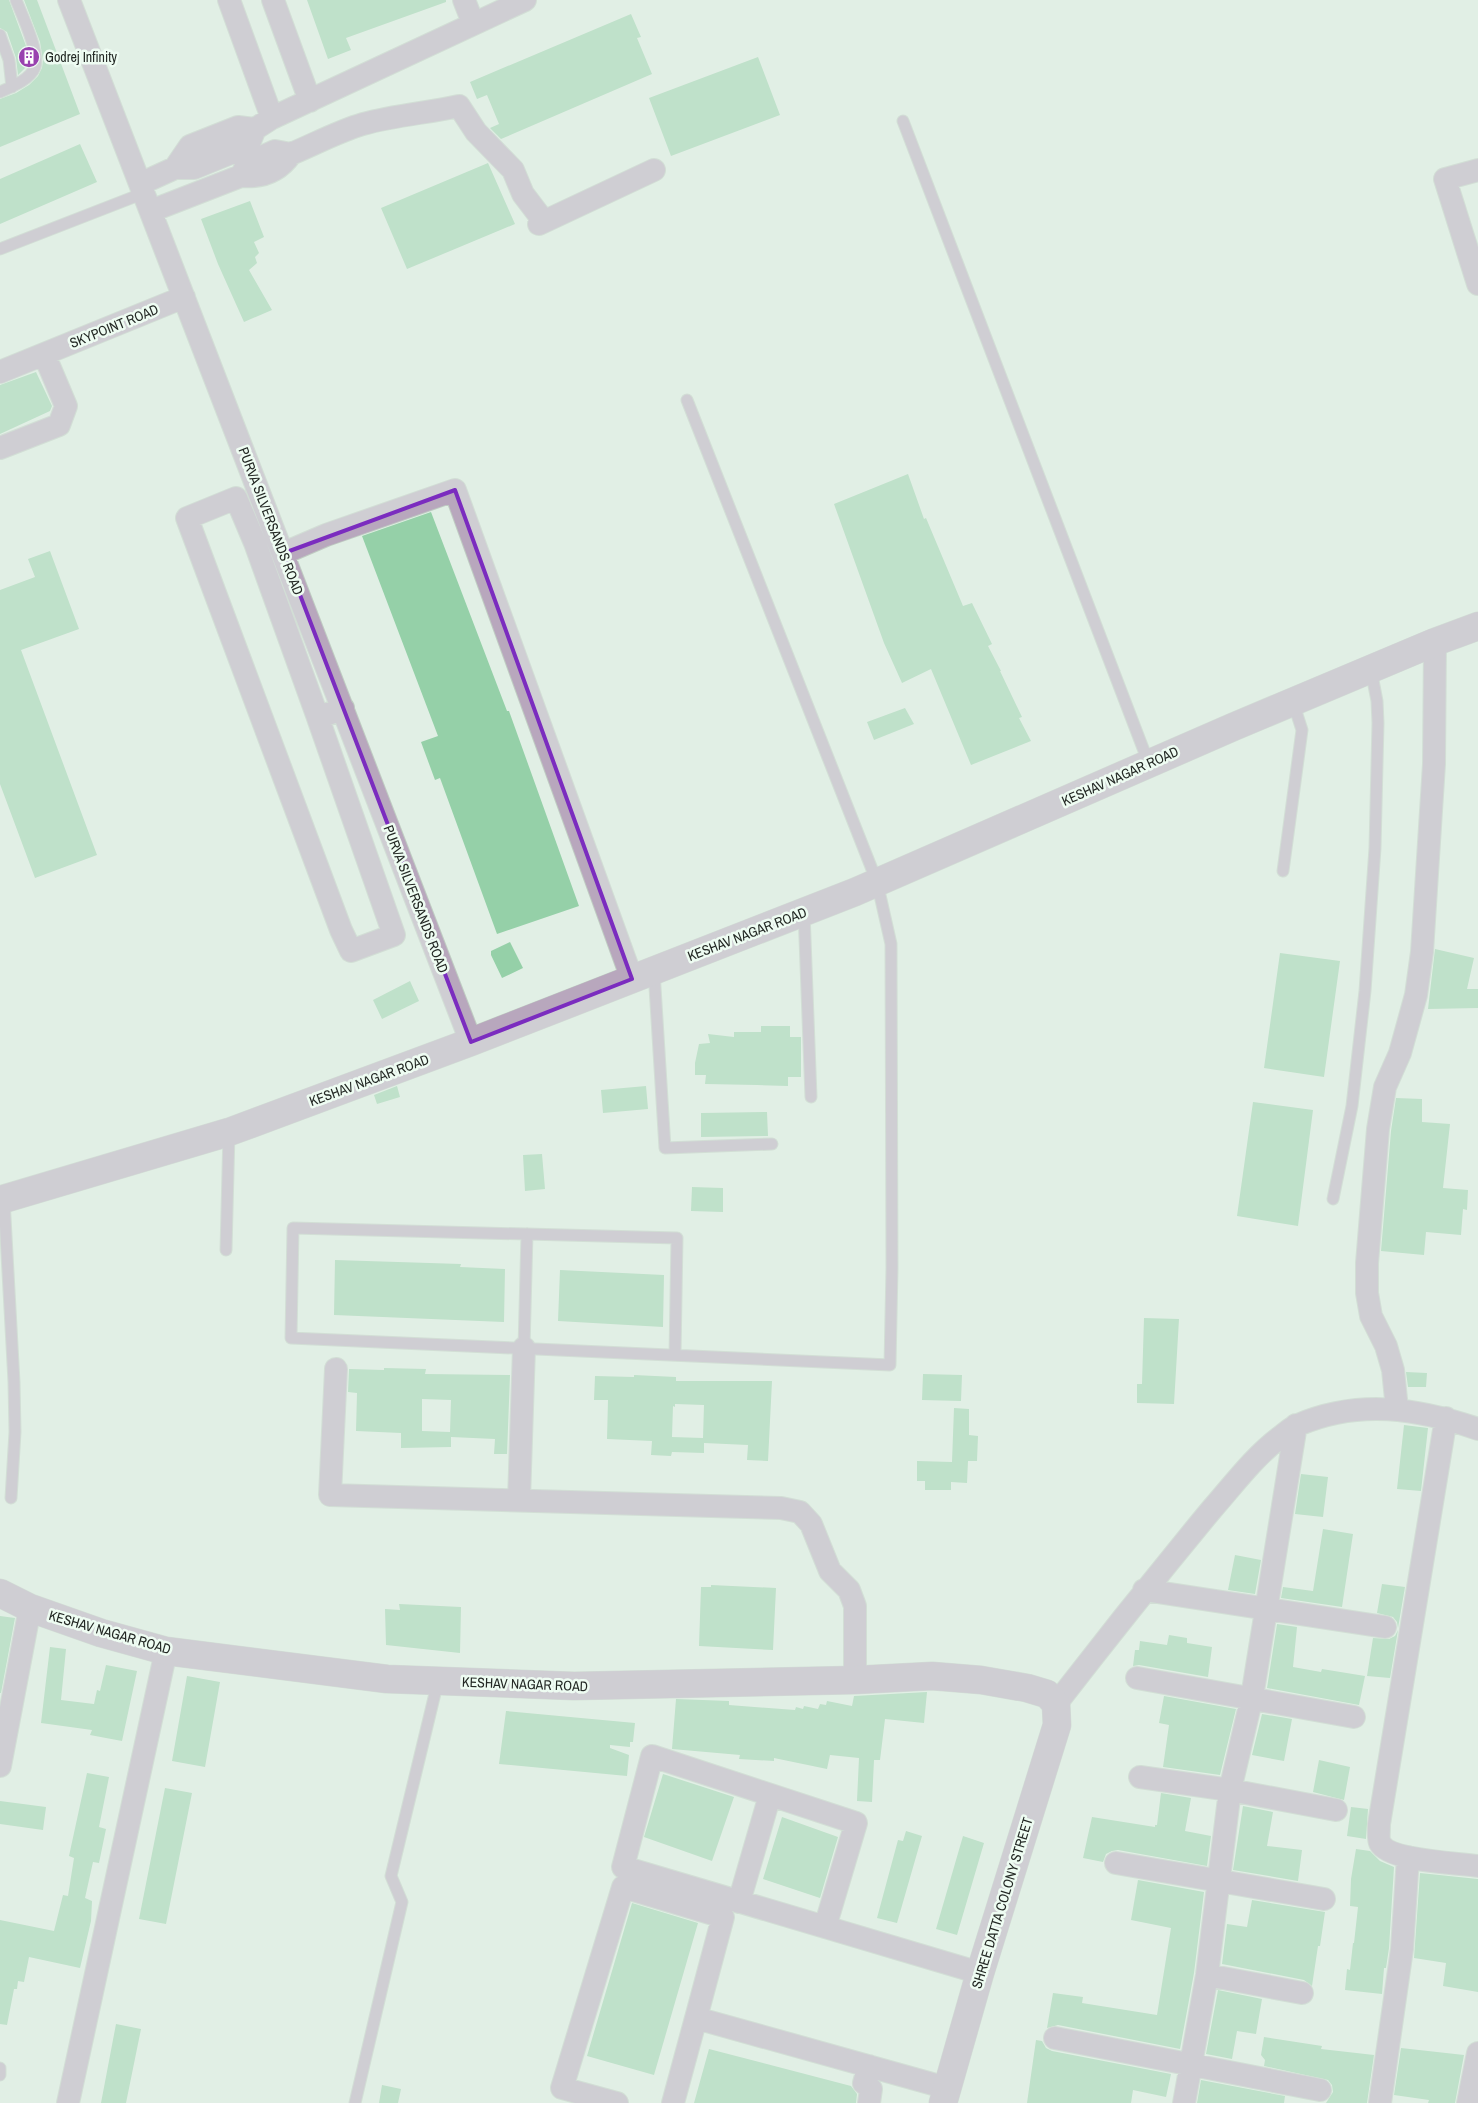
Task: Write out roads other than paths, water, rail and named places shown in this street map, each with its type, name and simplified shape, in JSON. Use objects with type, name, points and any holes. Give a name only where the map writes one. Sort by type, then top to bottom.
[{"type":"street","name":"PURVA SILVERSANDS ROAD","points":[[70,0],[284,553],[470,1042]]},
{"type":"street","points":[[229,0],[264,123]]},
{"type":"street","points":[[273,0],[310,102]]},
{"type":"street","points":[[464,0],[473,23]]},
{"type":"street","points":[[145,196],[175,168],[194,168],[248,146],[264,123],[525,0]]},
{"type":"street","points":[[145,196],[241,176],[248,163],[275,151],[291,154],[362,124],[399,115],[422,114],[459,106],[476,132],[513,170],[523,194],[542,219],[539,224],[654,170]]},
{"type":"street","points":[[1478,170],[1445,179],[1478,284]]},
{"type":"street","name":"SKYPOINT ROAD","points":[[0,372],[184,297]]},
{"type":"street","points":[[0,448],[59,425],[66,406],[44,354]]},
{"type":"street","points":[[284,553],[326,535],[455,490],[643,975]]},
{"type":"street","points":[[236,498],[255,543],[318,718],[394,935],[351,951],[341,930],[187,518],[236,498]]},
{"type":"street","name":"KESHAV NAGAR ROAD","points":[[2,1200],[229,1132],[643,975],[877,882],[1293,702],[1435,642],[1478,626]]},
{"type":"street","points":[[1397,1409],[1393,1370],[1386,1346],[1371,1316],[1367,1294],[1367,1263],[1378,1129],[1385,1087],[1400,1053],[1416,995],[1422,952],[1434,764],[1435,642]]},
{"type":"street","points":[[318,718],[343,708]]},
{"type":"street","points":[[519,1500],[524,1348]]},
{"type":"street","points":[[336,1369],[330,1495],[781,1508],[800,1512],[811,1524],[830,1571],[849,1590],[855,1606],[855,1680]]},
{"type":"street","points":[[1056,1704],[1144,1590],[1259,1453],[1296,1425],[1358,1408],[1397,1409],[1446,1418],[1478,1429]]},
{"type":"street","points":[[1446,1418],[1379,1824],[1380,1843],[1387,1851],[1408,1857],[1478,1866]]},
{"type":"street","points":[[1184,2103],[1207,1975],[1230,1790],[1252,1697],[1296,1425]]},
{"type":"street","points":[[1144,1590],[1385,1627]]},
{"type":"street","name":"KESHAV NAGAR ROAD","points":[[0,1593],[30,1608],[101,1633],[166,1651],[387,1679],[574,1686],[855,1680],[932,1676],[981,1680],[1027,1688],[1047,1694],[1056,1704]]},
{"type":"street","points":[[0,1766],[30,1608]]},
{"type":"street","points":[[68,2103],[166,1651]]},
{"type":"street","points":[[1137,1678],[1252,1697],[1354,1717]]},
{"type":"street","name":"SHREE DATTA COLONY STREET","points":[[945,2096],[980,1973],[1057,1725],[1056,1704]]},
{"type":"street","points":[[825,1927],[856,1823],[652,1756],[623,1867],[739,1902],[980,1973]]},
{"type":"street","points":[[1140,1777],[1230,1790],[1336,1810]]},
{"type":"street","points":[[739,1902],[770,1795]]},
{"type":"street","points":[[1380,2103],[1402,1949],[1408,1857]]},
{"type":"street","points":[[1116,1863],[1324,1899]]},
{"type":"street","points":[[617,2103],[562,2088],[623,1887],[723,1917],[673,2103]]},
{"type":"street","points":[[1207,1975],[1302,1993]]},
{"type":"street","points":[[696,2018],[870,2066],[945,2096]]},
{"type":"street","points":[[1055,2038],[1320,2090]]},
{"type":"street","points":[[1468,2103],[1478,2052]]},
{"type":"street","points":[[869,2103],[871,2089],[864,2083],[870,2066]]},
{"type":"lane","points":[[0,92],[12,87],[31,74],[35,66],[35,52],[16,0]]},
{"type":"lane","points":[[0,35],[9,60],[12,87]]},
{"type":"lane","points":[[903,121],[1149,764]]},
{"type":"lane","points":[[0,249],[145,196]]},
{"type":"lane","points":[[675,1355],[677,1238],[293,1228],[291,1338],[890,1365],[892,1268],[891,944],[877,882],[687,400]]},
{"type":"lane","points":[[1333,1199],[1352,1106],[1367,972],[1375,848],[1378,723],[1378,700],[1371,669]]},
{"type":"lane","points":[[1283,871],[1302,730],[1293,702]]},
{"type":"lane","points":[[804,912],[811,1097]]},
{"type":"lane","points":[[643,975],[665,1148],[772,1144]]},
{"type":"lane","points":[[226,1250],[229,1132]]},
{"type":"lane","points":[[2,1200],[14,1382],[11,1498]]},
{"type":"lane","points":[[524,1348],[527,1234]]},
{"type":"lane","points":[[356,2103],[402,1902],[392,1876],[438,1681]]},
{"type":"lane","points":[[0,2068],[0,2075]]},
{"type":"place","name":"Godrej Infinity","points":[[29,57]]}]
